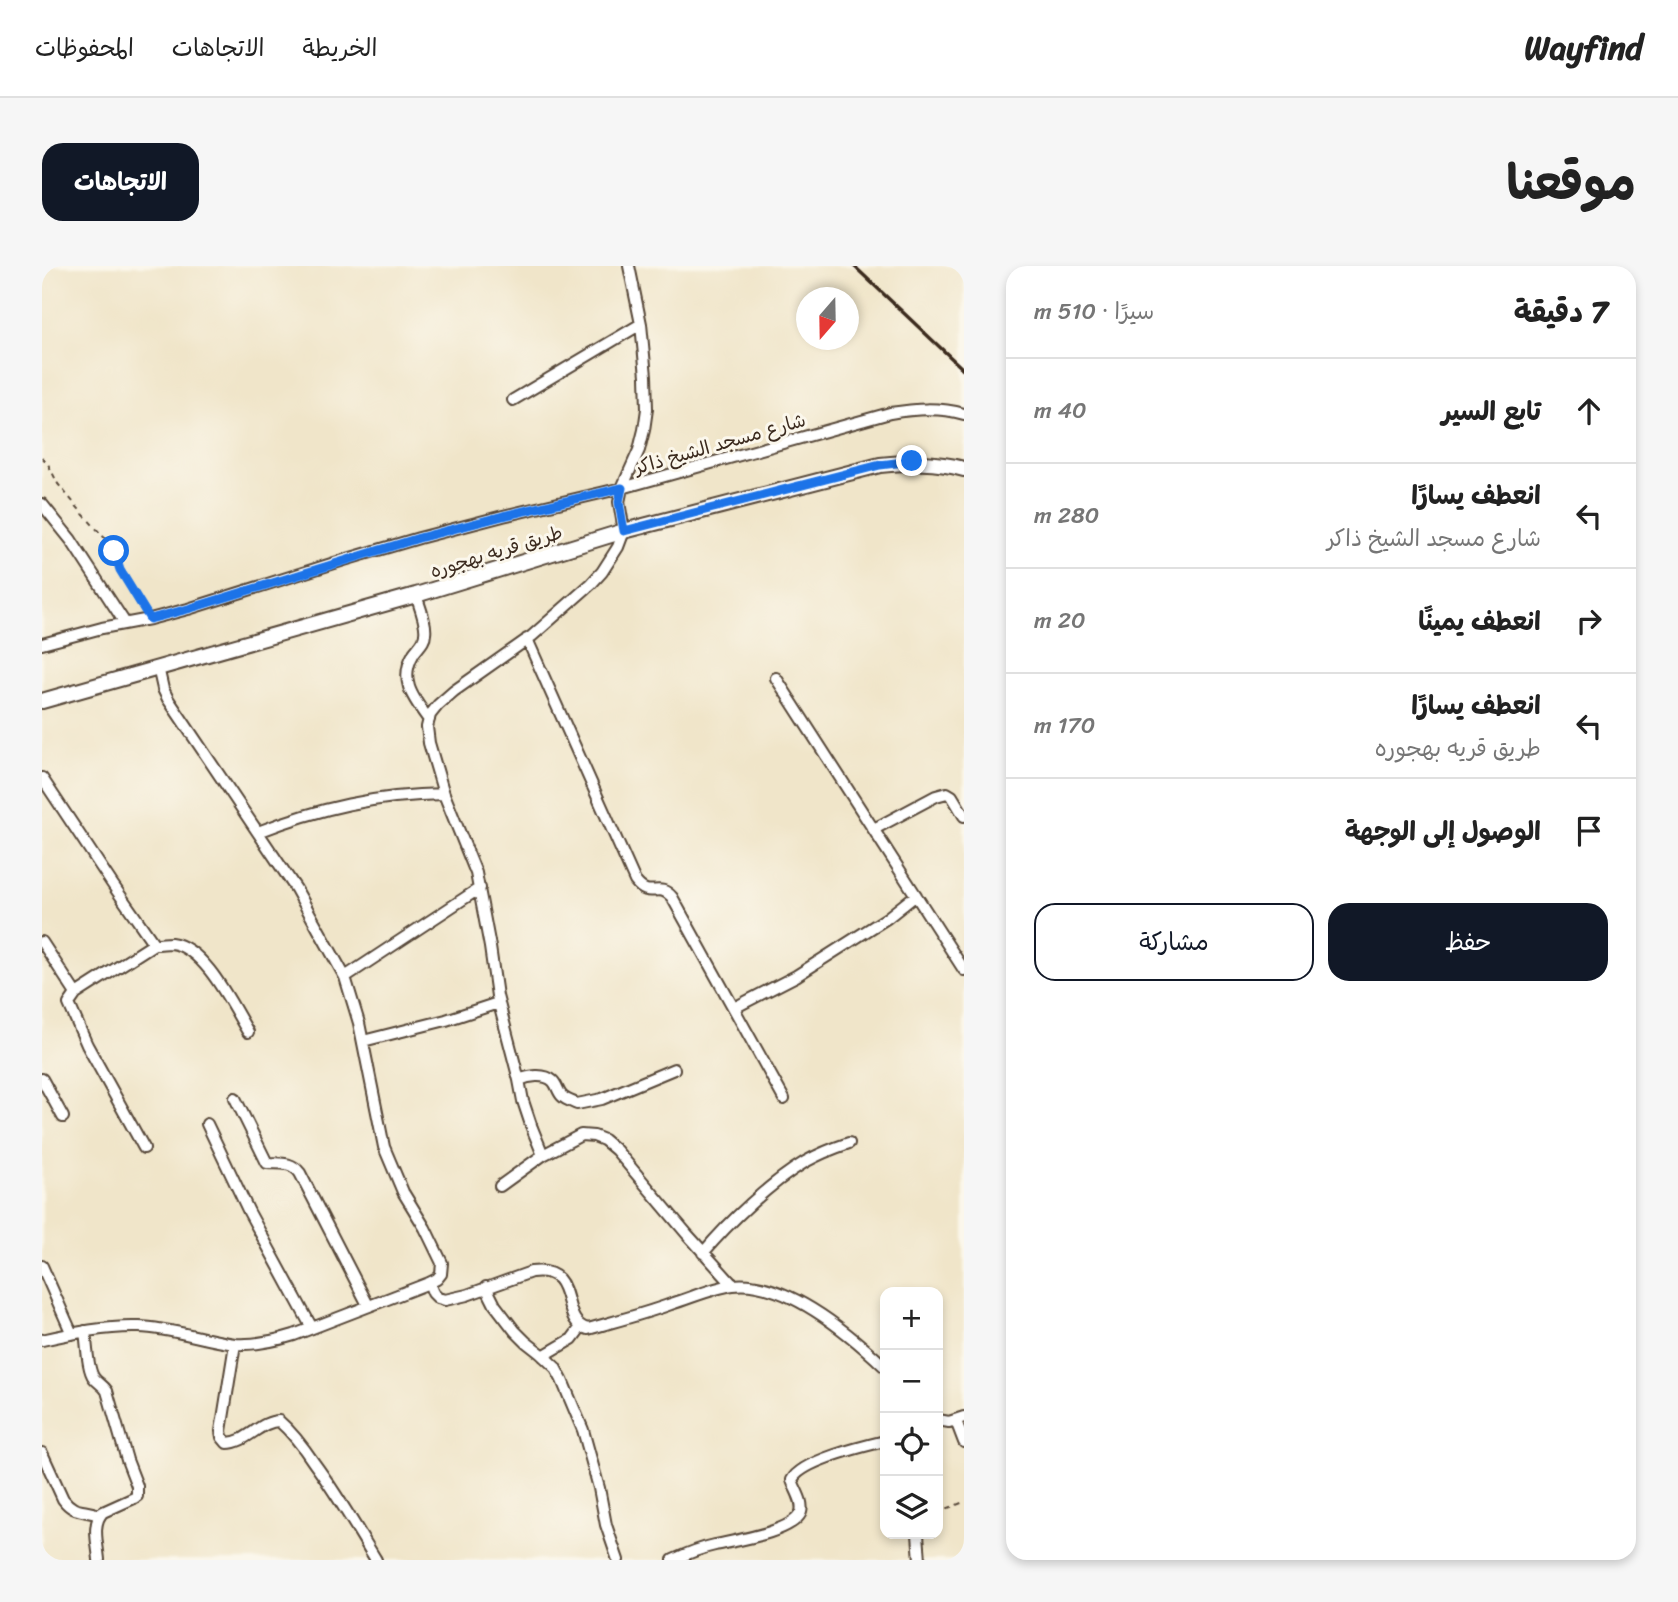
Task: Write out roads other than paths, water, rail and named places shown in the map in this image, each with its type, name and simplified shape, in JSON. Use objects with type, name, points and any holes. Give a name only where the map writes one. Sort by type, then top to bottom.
[{"type":"street","points":[[543,1154],[523,1101],[498,1003],[476,873],[444,794],[427,727],[430,715],[438,705],[527,639],[572,601],[602,572],[618,547],[624,528],[619,502],[622,488],[639,450],[647,409],[641,324],[629,266]]},
{"type":"street","points":[[513,400],[641,324]]},
{"type":"street","name":"شارع مسجد الشيخ ذاكر","points":[[42,644],[188,609],[419,538],[622,488],[890,413],[936,408],[964,414]]},
{"type":"street","name":"طريق قريه بهجوره","points":[[42,701],[416,596],[624,528],[880,465],[912,461],[943,463],[964,469]]},
{"type":"street","points":[[42,504],[71,540],[125,623]]},
{"type":"street","points":[[416,596],[426,634],[408,667],[407,677],[408,686],[416,702],[429,720]]},
{"type":"street","points":[[527,639],[635,881],[647,891],[663,890],[673,897],[784,1099]]},
{"type":"street","points":[[42,1340],[85,1331],[138,1327],[235,1343],[275,1341],[429,1283],[441,1273],[442,1263],[403,1192],[384,1147],[363,1041],[345,977],[296,889],[167,699],[158,667]]},
{"type":"street","points":[[776,678],[964,970]]},
{"type":"street","points":[[42,779],[154,944]]},
{"type":"street","points":[[874,829],[943,793],[952,796],[964,816]]},
{"type":"street","points":[[258,832],[330,807],[416,794],[444,794]]},
{"type":"street","points":[[345,977],[480,888]]},
{"type":"street","points":[[734,1007],[796,976],[876,925],[916,895]]},
{"type":"street","points":[[42,942],[76,994]]},
{"type":"street","points":[[144,1148],[87,1045],[69,1006],[70,1000],[154,944],[172,943],[190,950],[203,961],[248,1032]]},
{"type":"street","points":[[363,1041],[446,1020],[498,1003]]},
{"type":"street","points":[[519,1080],[540,1076],[550,1079],[563,1096],[578,1104],[602,1099],[674,1069]]},
{"type":"street","points":[[42,1079],[63,1117]]},
{"type":"street","points":[[235,1098],[267,1163],[287,1163],[300,1173],[368,1306]]},
{"type":"street","points":[[207,1124],[249,1212],[313,1328]]},
{"type":"street","points":[[500,1186],[543,1154],[581,1135],[604,1140],[616,1150],[733,1285]]},
{"type":"street","points":[[703,1253],[749,1207],[790,1172],[827,1151],[849,1143]]},
{"type":"street","points":[[42,1266],[72,1334]]},
{"type":"street","points":[[429,1283],[433,1293],[445,1300],[531,1272],[548,1272],[562,1282],[576,1322],[588,1329],[718,1288],[750,1285],[766,1288],[813,1309],[839,1327],[880,1363]]},
{"type":"street","points":[[486,1287],[495,1306],[514,1331],[555,1367],[558,1373],[583,1430],[606,1525],[618,1560]]},
{"type":"street","points":[[543,1356],[572,1339],[581,1327]]},
{"type":"street","points":[[42,1453],[63,1499],[74,1510],[99,1515],[137,1496],[137,1486],[107,1391],[90,1370],[85,1331]]},
{"type":"street","points":[[235,1343],[222,1437],[231,1444],[272,1421],[279,1421],[287,1427],[333,1489],[376,1560]]},
{"type":"street","points":[[960,1419],[964,1442]]},
{"type":"street","points":[[673,1560],[715,1545],[761,1536],[790,1523],[802,1510],[800,1497],[792,1480],[794,1475],[825,1460],[880,1442]]},
{"type":"street","points":[[99,1515],[96,1522],[99,1560]]},
{"type":"street","points":[[918,1539],[920,1560]]},
{"type":"railway","points":[[854,266],[964,370]]}]
